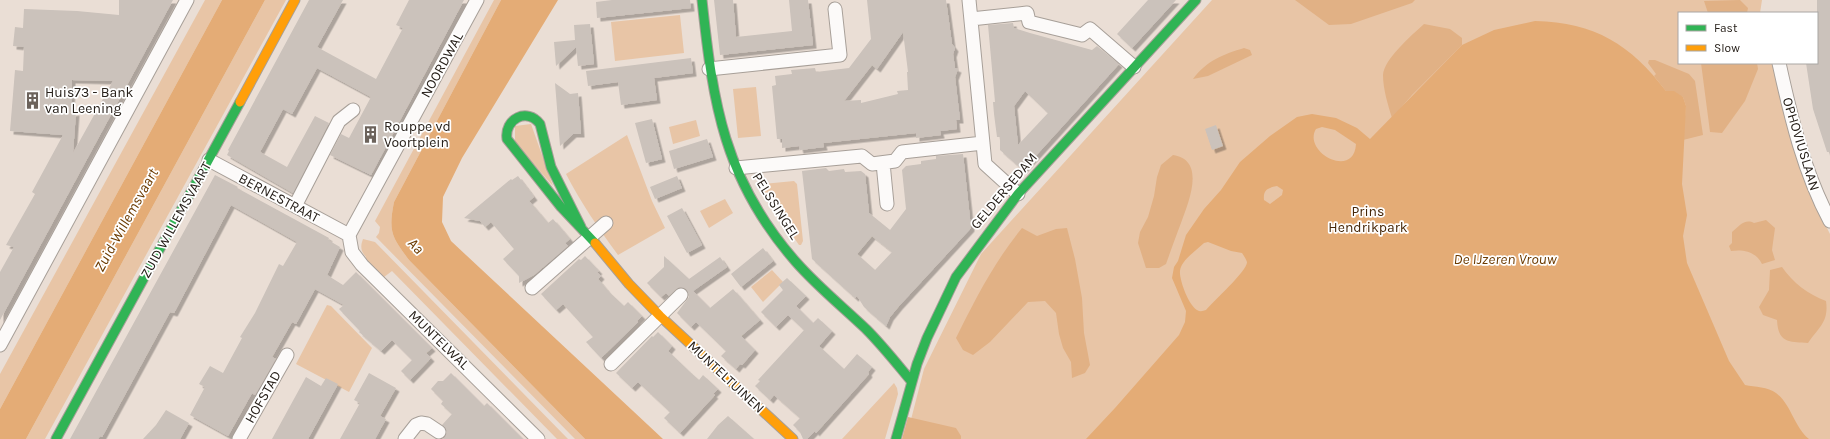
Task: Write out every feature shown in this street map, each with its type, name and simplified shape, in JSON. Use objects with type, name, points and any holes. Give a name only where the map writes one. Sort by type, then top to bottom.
[{"type":"street","points":[[0,345],[187,0]]},
{"type":"street","name":"ZUID WILLEMSVAART","points":[[56,439],[295,0]]},
{"type":"street","name":"NOORDWAL","points":[[351,232],[477,0]]},
{"type":"street","name":"PELSSINGEL","points":[[702,0],[709,69],[724,138],[736,168],[754,203],[772,232],[809,277],[869,332],[912,382]]},
{"type":"street","points":[[969,0],[986,164],[1018,194]]},
{"type":"street","name":"GELDERSEDAM","points":[[896,439],[912,382],[927,338],[956,277],[984,236],[1018,194],[1196,0]]},
{"type":"street","points":[[709,69],[840,55],[835,9]]},
{"type":"street","points":[[971,19],[1027,13],[1029,22],[1082,35],[1090,29],[1134,67]]},
{"type":"street","name":"OPHOVIUSLAAN","points":[[1779,64],[1798,144],[1817,196],[1830,222]]},
{"type":"street","points":[[295,206],[339,121],[353,110]]},
{"type":"street","name":"MUNTELTUINEN","points":[[581,227],[559,188],[544,145],[541,127],[538,122],[527,116],[515,118],[507,127],[507,139],[510,145],[560,207],[581,227],[629,284],[660,316],[793,439]]},
{"type":"street","points":[[736,168],[862,156],[872,164],[883,163],[895,161],[902,152],[983,143]]},
{"type":"street","name":"BERNESTRAAT","points":[[208,160],[295,206],[351,232]]},
{"type":"street","points":[[883,163],[888,204]]},
{"type":"street","points":[[532,288],[606,223]]},
{"type":"street","name":"MUNTELWAL","points":[[351,232],[352,252],[362,264],[538,439]]},
{"type":"street","points":[[611,364],[681,295]]},
{"type":"street","name":"HOFSTAD","points":[[239,439],[287,355]]},
{"type":"street","points":[[405,439],[416,425],[421,423],[427,424],[439,432]]},
{"type":"green space","points":[[205,0],[222,0],[0,409],[0,374]]},
{"type":"green space","points":[[265,0],[286,0],[45,439],[26,439]]},
{"type":"green space","points":[[494,0],[501,0],[394,202],[391,220],[393,234],[409,260],[585,439],[575,439],[376,237],[379,233],[380,227],[375,221]]},
{"type":"green space","name":"Prins Hendrikpark","points":[[1212,0],[1762,0],[1760,12],[1678,12],[1678,64],[1774,64],[1813,200],[1830,234],[1830,439],[906,439],[924,369],[981,254]]},
{"type":"green space","points":[[680,15],[684,53],[615,61],[611,22]]},
{"type":"green space","points":[[756,87],[761,136],[738,138],[733,89]]},
{"type":"green space","points":[[696,120],[700,136],[673,144],[669,127]]},
{"type":"green space","points":[[531,124],[553,186],[515,143],[515,126]]},
{"type":"green space","points":[[627,135],[652,201],[665,228],[618,255],[590,216],[566,174]]},
{"type":"green space","points":[[794,181],[797,184],[803,241],[801,245],[799,245],[761,190],[761,186],[763,184]]},
{"type":"green space","points":[[725,199],[733,213],[709,228],[700,211]]},
{"type":"green space","points":[[363,239],[375,242],[568,439],[557,439],[392,271],[384,277],[365,259],[366,257],[362,249]]},
{"type":"green space","points":[[772,270],[783,282],[763,302],[751,287]]},
{"type":"green space","points":[[327,305],[331,306],[372,348],[349,392],[296,364]]},
{"type":"green space","points":[[894,383],[898,394],[885,439],[842,439]]},
{"type":"shaded area","points":[[1295,0],[1415,0],[1412,3],[1351,24],[1329,25]]},
{"type":"shaded area","points":[[1740,0],[1748,8],[1747,12],[1708,12],[1704,1]]},
{"type":"shaded area","points":[[1424,24],[1450,29],[1462,38],[1462,45],[1412,95],[1392,118],[1384,86],[1383,75],[1385,69],[1388,62],[1399,48]]},
{"type":"shaded area","points":[[1244,48],[1250,50],[1252,55],[1208,76],[1193,79],[1204,67],[1216,59]]},
{"type":"shaded area","points":[[1649,60],[1655,60],[1689,74],[1695,81],[1703,135],[1683,140],[1686,106],[1683,97],[1666,91],[1654,76],[1656,74],[1648,63]]},
{"type":"shaded area","points":[[1701,64],[1757,64],[1758,69],[1745,101],[1722,133],[1710,132]]},
{"type":"shaded area","points":[[1173,155],[1183,159],[1190,165],[1192,173],[1191,194],[1166,264],[1159,268],[1146,268],[1138,243],[1140,232],[1148,217],[1161,165]]},
{"type":"shaded area","points":[[1766,220],[1775,228],[1772,250],[1775,260],[1762,264],[1753,254],[1749,252],[1740,250],[1731,251],[1729,246],[1732,243],[1732,232],[1737,227],[1748,221],[1754,223]]},
{"type":"shaded area","points":[[1022,228],[1037,236],[1056,229],[1067,228],[1075,259],[1082,298],[1084,333],[1090,365],[1085,373],[1072,378],[1071,362],[1063,348],[1056,313],[1045,301],[1028,302],[990,342],[973,355],[963,350],[956,338],[994,268]]},
{"type":"shaded area","points":[[1782,267],[1801,287],[1826,301],[1827,308],[1825,319],[1808,343],[1786,340],[1780,333],[1777,320],[1763,315],[1759,307],[1769,290],[1770,270]]},
{"type":"shaded area","points":[[908,417],[956,428],[961,436],[961,439],[902,439]]},
{"type":"water","name":"Zuid-Willemsvaart","points":[[222,0],[265,0],[26,439],[0,439],[0,409]]},
{"type":"water","name":"Aa","points":[[501,0],[558,0],[462,158],[443,197],[442,222],[451,241],[663,439],[585,439],[409,260],[393,234],[391,220],[394,202]]},
{"type":"water","name":"De IJzeren Vrouw","points":[[1535,21],[1556,22],[1594,31],[1625,49],[1653,75],[1666,91],[1674,91],[1683,97],[1686,106],[1682,184],[1687,215],[1683,236],[1687,263],[1729,361],[1745,385],[1765,388],[1776,393],[1785,403],[1804,434],[1809,439],[1086,439],[1179,335],[1185,322],[1186,311],[1172,278],[1174,267],[1178,261],[1186,235],[1204,209],[1221,190],[1240,162],[1270,136],[1297,117],[1312,114],[1336,118],[1357,128],[1370,139],[1462,45],[1494,30]],"holes":[[[1322,127],[1335,130],[1356,144],[1353,155],[1347,160],[1339,161],[1330,159],[1322,153],[1316,146],[1314,138],[1316,129]],[[1277,186],[1283,190],[1282,195],[1270,204],[1264,200],[1264,194],[1268,189]],[[1208,242],[1231,251],[1242,253],[1247,262],[1242,272],[1230,286],[1206,310],[1200,311],[1194,308],[1188,298],[1181,280],[1180,271],[1186,259],[1204,243]]]},
{"type":"building","points":[[119,0],[173,0],[0,320],[0,272],[14,247],[6,245],[35,194],[32,192],[63,135],[10,131],[15,70],[23,71],[24,47],[13,46],[15,27],[23,28],[24,9],[77,11],[119,15]],"holes":[[[72,80],[113,81],[73,153],[76,112],[71,113]]]},
{"type":"building","points":[[309,0],[343,0],[317,47],[376,79],[403,28],[396,25],[409,0],[464,0],[371,175],[330,155],[341,134],[349,138],[371,97],[317,68],[292,114],[283,109],[260,152],[287,167],[315,116],[329,123],[293,193],[227,155],[228,150]]},
{"type":"building","points":[[612,0],[690,0],[691,8],[597,18],[596,2]]},
{"type":"building","points":[[714,0],[733,0],[736,37],[792,31],[789,0],[808,0],[813,45],[720,55]]},
{"type":"building","points":[[867,0],[946,0],[952,44],[955,48],[953,54],[955,68],[958,69],[955,77],[960,120],[956,120],[957,129],[940,131],[941,135],[916,138],[916,133],[823,143],[824,147],[800,150],[799,146],[782,148],[782,139],[777,139],[772,86],[776,85],[775,76],[792,74],[791,70],[815,68],[816,72],[849,68],[871,39]],"holes":[[[903,32],[908,72],[908,90],[897,91],[898,94],[861,103],[861,100],[844,101],[872,65],[877,69]]]},
{"type":"building","points":[[1148,0],[1176,0],[1132,48],[1117,34]]},
{"type":"building","points":[[1817,0],[1830,0],[1830,152],[1827,152],[1813,109],[1806,64],[1818,64]]},
{"type":"building","points":[[1013,23],[1014,28],[1092,50],[1097,46],[1119,64],[1023,170],[1000,150],[1000,137],[997,137],[994,114],[993,102],[995,102],[988,25]],"holes":[[[1025,91],[1048,113],[1018,145],[1014,106]]]},
{"type":"building","points":[[590,24],[594,64],[578,66],[576,47],[556,66],[554,42],[575,40],[574,25]]},
{"type":"building","points":[[691,58],[693,73],[654,78],[657,100],[621,105],[618,82],[588,86],[586,71]]},
{"type":"building","points":[[555,83],[570,94],[578,93],[581,134],[573,134],[560,146]]},
{"type":"building","points":[[652,119],[662,159],[646,163],[635,123]]},
{"type":"building","points":[[1216,125],[1223,146],[1212,150],[1205,129]]},
{"type":"building","points":[[707,139],[713,157],[674,169],[669,151]]},
{"type":"building","points":[[963,154],[971,228],[899,306],[890,317],[886,326],[864,307],[857,296],[855,298],[812,259],[802,171],[826,168],[829,171],[844,169],[845,172],[861,171],[865,174],[869,213],[890,230],[906,209],[902,170],[906,166],[921,164],[921,161],[936,159],[936,156]],"holes":[[[872,236],[892,252],[875,270],[857,254]]]},
{"type":"building","points":[[215,175],[329,238],[328,240],[340,247],[327,275],[343,285],[356,272],[432,348],[426,353],[431,358],[410,380],[401,371],[412,360],[392,340],[381,351],[359,332],[360,331],[339,309],[344,305],[315,289],[296,324],[292,322],[272,357],[276,359],[255,395],[252,393],[228,436],[190,415],[205,387],[199,384],[210,366],[223,373],[242,338],[240,337],[255,313],[279,264],[283,266],[297,242],[231,205],[174,313],[170,312],[102,437],[100,436],[98,439],[70,439]]},
{"type":"building","points":[[518,176],[534,197],[529,201],[548,223],[553,219],[570,239],[565,243],[568,246],[534,275],[519,283],[519,276],[503,259],[514,249],[491,222],[485,227],[480,221],[464,218],[511,179],[512,180]]},
{"type":"building","points":[[677,176],[682,188],[655,199],[650,187]]},
{"type":"building","points":[[682,208],[702,245],[687,253],[667,216]]},
{"type":"building","points":[[763,248],[773,261],[741,287],[731,274]]},
{"type":"building","points":[[585,256],[599,271],[597,272],[601,276],[598,279],[608,291],[624,306],[628,302],[642,316],[637,321],[638,322],[601,358],[586,342],[593,337],[563,304],[556,310],[541,294],[579,259],[581,260]]},
{"type":"building","points":[[664,256],[689,279],[720,257],[727,267],[693,291],[710,308],[733,289],[760,320],[741,336],[755,350],[742,365],[740,364],[736,369],[721,356],[726,351],[696,322],[691,327],[677,313],[689,297],[686,289],[679,287],[669,296],[666,293],[661,297],[647,283],[664,267]]},
{"type":"building","points":[[787,278],[806,296],[796,306],[813,323],[818,318],[832,331],[819,346],[844,369],[857,354],[872,367],[868,372],[869,374],[816,433],[815,431],[807,439],[803,439],[800,432],[793,425],[800,418],[774,395],[770,400],[755,386],[760,381],[758,380],[804,330],[788,315],[776,327],[761,312],[783,290],[779,285]]},
{"type":"building","points":[[658,332],[672,346],[668,351],[690,372],[699,380],[703,375],[718,389],[713,394],[715,395],[680,433],[664,418],[670,412],[638,382],[632,388],[616,373],[652,336],[653,337]]},
{"type":"building","points":[[369,373],[396,388],[380,416],[386,419],[375,439],[340,439],[360,403],[354,400]]},
{"type":"building","points":[[451,373],[484,406],[487,403],[523,439],[443,439],[447,432],[442,425],[452,414],[441,404],[443,401],[431,389],[438,381],[443,381]]},
{"type":"building","points":[[306,377],[321,386],[326,378],[338,384],[308,439],[272,439]]},
{"type":"building","points":[[166,410],[189,423],[180,439],[143,439],[156,425]]},
{"type":"building","points":[[728,416],[754,439],[707,439],[718,425]]},
{"type":"traffic: fast","points":[[702,0],[711,73],[718,107],[726,139],[752,201],[772,231],[796,262],[872,335],[912,382]]},
{"type":"traffic: fast","points":[[896,439],[917,364],[927,338],[956,277],[1018,194],[1196,0]]},
{"type":"traffic: fast","points":[[56,439],[240,102]]},
{"type":"traffic: fast","points":[[581,227],[551,167],[540,124],[529,116],[523,116],[513,121],[509,126],[507,139],[561,207],[595,243]]},
{"type":"traffic: slow","points":[[240,102],[295,0]]},
{"type":"traffic: slow","points":[[595,243],[629,284],[660,316],[793,439]]},
{"type":"place","name":"Huis73 - Bank van Leening","points":[[32,100]]},
{"type":"place","name":"Rouppe vd Voortplein","points":[[371,134]]}]
